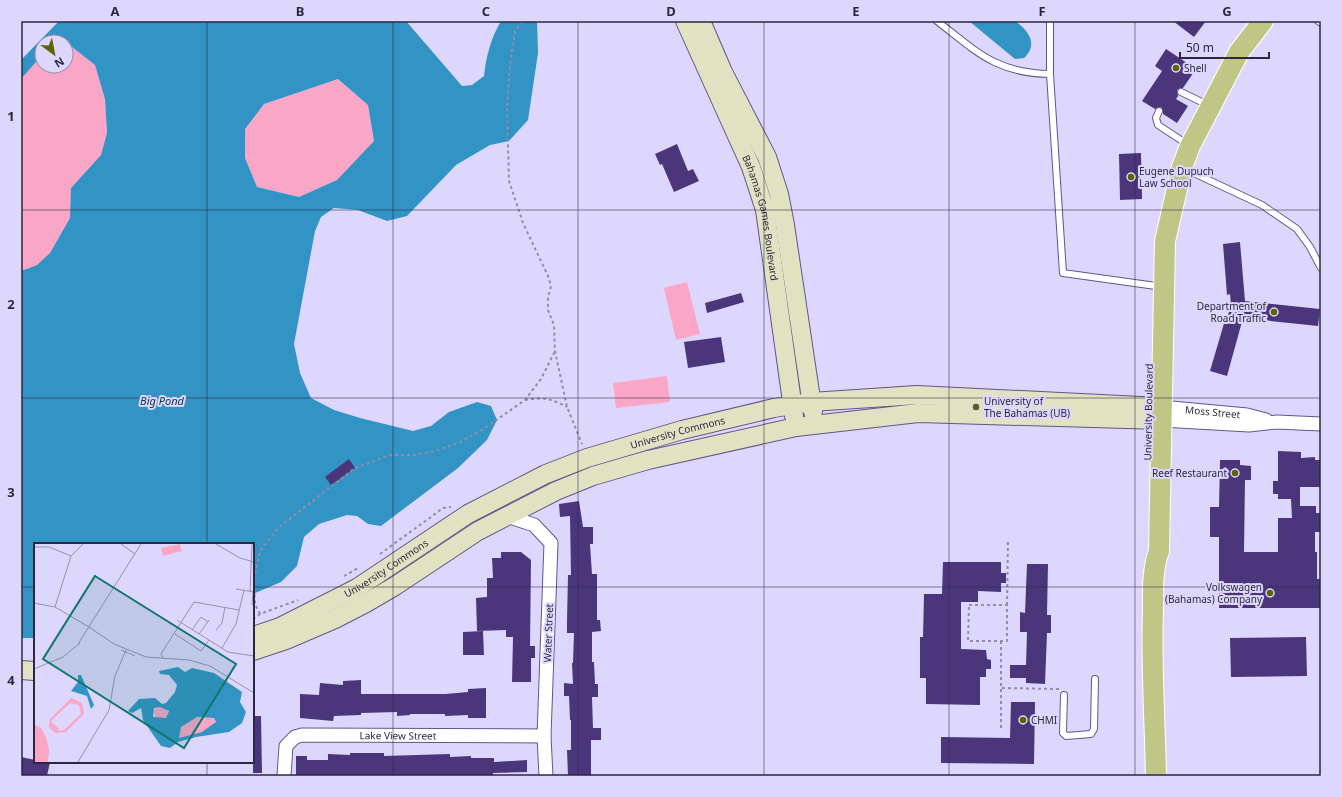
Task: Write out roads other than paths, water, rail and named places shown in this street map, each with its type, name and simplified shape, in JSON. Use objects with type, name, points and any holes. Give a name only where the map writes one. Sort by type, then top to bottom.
[{"type":"main road","name":"Bahamas Games Boulevard","points":[[685,21],[750,141],[773,176],[786,225],[814,424]]},
{"type":"main road","name":"Bahamas Games Boulevard","points":[[701,21],[750,141],[752,167],[766,217],[796,427]]},
{"type":"main road","name":"University Boulevard","points":[[1156,776],[1151,679],[1154,564],[1149,553],[1154,414],[1165,284],[1165,241],[1182,167],[1190,146],[1239,52],[1263,21]]},
{"type":"main road","name":"University Boulevard","points":[[1154,414],[1151,326],[1156,286],[1164,261]]},
{"type":"main road","name":"University Commons","points":[[254,636],[280,627],[357,588],[464,517],[546,474],[587,458],[675,432],[811,402],[917,395],[1154,414]]},
{"type":"main road","name":"University Commons","points":[[254,651],[286,640],[335,619],[366,603],[478,531],[556,491],[600,474],[648,460],[796,427],[918,412],[1154,414]]},
{"type":"main road","points":[[21,670],[34,671]]},
{"type":"street","name":"Moss Street","points":[[1154,414],[1189,411],[1247,415],[1277,422],[1321,424]]},
{"type":"street","name":"Water Street","points":[[507,516],[534,525],[551,543],[544,736],[546,776]]},
{"type":"street","name":"Lake View Street","points":[[284,776],[286,746],[292,739],[302,735],[544,736]]},
{"type":"lane","points":[[937,21],[992,62],[1027,73],[1050,74]]},
{"type":"lane","points":[[1050,21],[1050,74],[1063,273],[1156,286]]},
{"type":"lane","points":[[1181,92],[1210,106]]},
{"type":"lane","points":[[1158,111],[1156,118],[1158,125],[1190,146]]},
{"type":"lane","points":[[1182,167],[1262,205],[1297,229],[1310,247],[1321,268]]},
{"type":"lane","points":[[1064,695],[1063,733],[1066,736],[1091,734],[1094,729],[1095,679]]},
{"type":"water","name":"Big Pond","points":[[59,21],[406,21],[462,86],[472,85],[484,76],[486,62],[494,34],[501,21],[537,21],[538,53],[528,120],[509,141],[490,145],[456,165],[407,216],[387,221],[358,210],[334,208],[321,217],[315,231],[294,344],[300,373],[311,398],[334,410],[413,431],[431,426],[449,412],[477,402],[491,406],[497,420],[487,440],[458,468],[381,526],[368,524],[357,516],[347,515],[319,524],[304,537],[297,566],[281,582],[254,594],[254,543],[34,543],[34,638],[21,638],[21,271],[37,265],[50,253],[70,218],[71,188],[101,155],[107,133],[105,99],[95,65],[74,49],[74,34],[46,34]],"holes":[[[338,79],[368,105],[374,141],[337,180],[299,197],[257,187],[245,158],[245,129],[264,104]]]},
{"type":"water","points":[[969,21],[1015,21],[1028,33],[1031,48],[1024,58],[1015,59]]},
{"type":"water","name":"Big Pond","points":[[34,47],[34,64],[21,79],[21,60]]},
{"type":"place","name":"Shell","points":[[1176,68]]},
{"type":"place","name":"Eugene Dupuch Law School","points":[[1131,177]]},
{"type":"place","name":"Department of Road Traffic","points":[[1274,312]]},
{"type":"place","name":"University of The Bahamas (UB)","points":[[976,407]]},
{"type":"place","name":"Reef Restaurant","points":[[1235,473]]},
{"type":"place","name":"Volkswagen (Bahamas) Company","points":[[1270,593]]},
{"type":"place","name":"CHMI","points":[[1023,720]]}]
